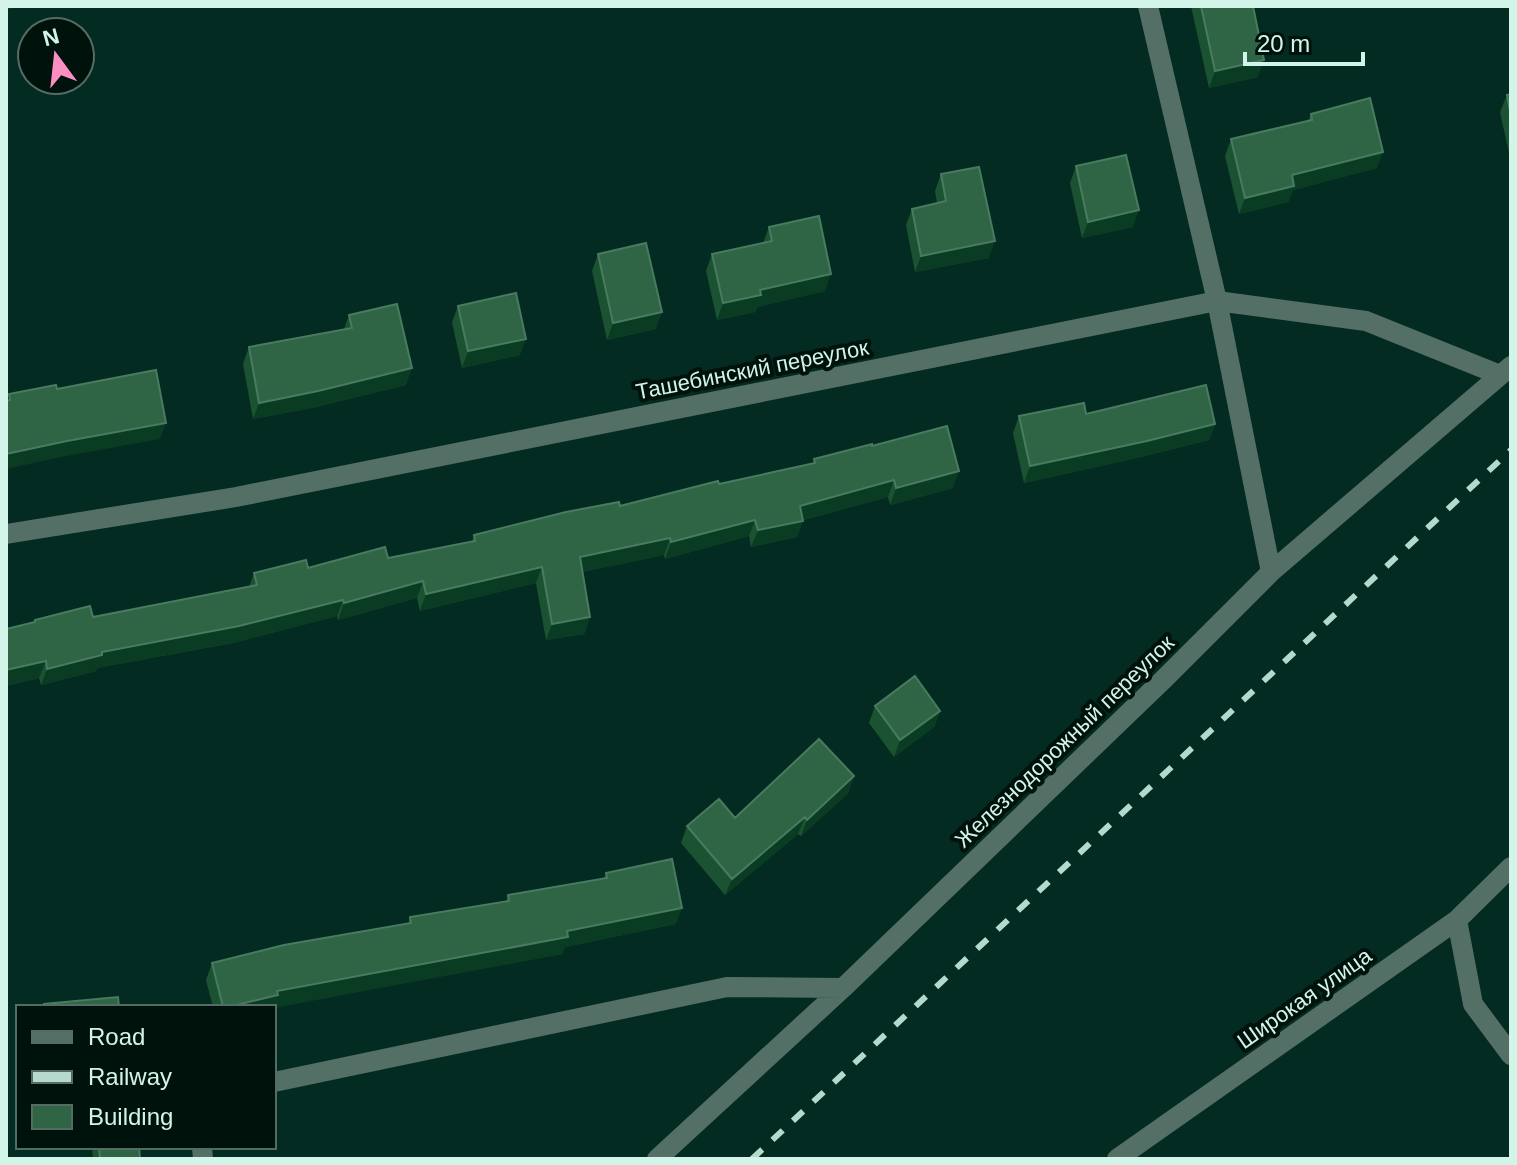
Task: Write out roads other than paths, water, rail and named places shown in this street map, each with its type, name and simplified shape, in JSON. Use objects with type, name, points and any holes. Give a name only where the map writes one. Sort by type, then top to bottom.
[{"type":"street","points":[[1148,6],[1217,301],[1271,572]]},
{"type":"street","name":"Ташебинский переулок","points":[[6,534],[236,497],[1217,301],[1366,321],[1506,371]]},
{"type":"street","name":"Железнодорожный переулок","points":[[657,1159],[843,988],[1271,572],[1506,371]]},
{"type":"street","name":"Широкая улица","points":[[1117,1159],[1457,920],[1511,867]]},
{"type":"street","points":[[1457,920],[1473,1004],[1511,1055]]},
{"type":"street","points":[[276,1082],[727,987],[843,988]]},
{"type":"railway","points":[[752,1159],[1511,450]]}]
